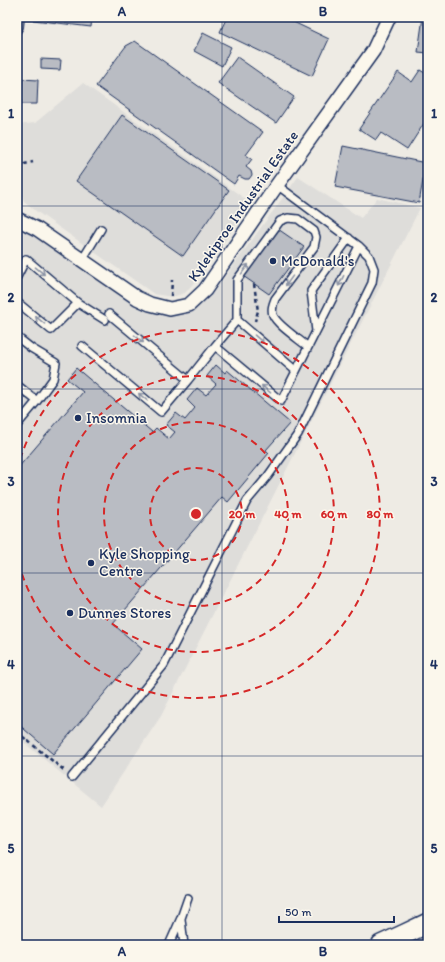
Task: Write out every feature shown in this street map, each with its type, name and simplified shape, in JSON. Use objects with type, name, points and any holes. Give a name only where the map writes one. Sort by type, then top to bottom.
[{"type":"main road","points":[[381,945],[428,923]]},
{"type":"street","name":"Kylekiproe Industrial Estate","points":[[17,219],[37,229],[137,298],[150,304],[170,309],[189,305],[205,290],[373,51],[389,17]]},
{"type":"lane","points":[[17,30],[19,27],[20,17]]},
{"type":"lane","points":[[72,778],[164,665],[247,501],[268,476],[298,434],[372,283],[374,270],[369,256],[359,246],[277,186]]},
{"type":"lane","points":[[82,346],[161,412],[237,320],[238,280],[280,221],[288,218],[298,219],[314,231],[316,237],[314,247],[275,299],[272,307],[273,314],[277,321],[308,347]]},
{"type":"lane","points":[[82,260],[101,229]]},
{"type":"lane","points":[[316,331],[311,291],[348,238]]},
{"type":"lane","points":[[215,346],[281,402],[359,246]]},
{"type":"lane","points":[[17,277],[26,259],[78,303],[107,317],[188,380]]},
{"type":"lane","points":[[17,302],[51,330],[78,303]]},
{"type":"lane","points":[[237,320],[296,371]]},
{"type":"lane","points":[[17,337],[30,348],[56,363],[53,379],[17,425]]},
{"type":"lane","points":[[17,385],[37,401]]},
{"type":"lane","points":[[169,945],[188,898]]},
{"type":"lane","points":[[181,918],[184,945]]},
{"type":"path","points":[[17,166],[33,162]]},
{"type":"path","points":[[251,332],[258,311],[254,284]]},
{"type":"path","points":[[17,732],[72,778]]},
{"type":"shaded area","points":[[83,83],[251,203],[204,271],[185,293],[172,297],[154,294],[24,201],[17,184],[17,125],[35,123]]},
{"type":"shaded area","name":"Kyle Shopping Centre","points":[[298,177],[361,218],[377,198],[420,208],[161,716],[101,806],[17,737],[17,232],[26,232],[154,311],[187,313],[214,292]]},
{"type":"building","points":[[34,17],[92,17],[91,27],[33,20]]},
{"type":"building","points":[[227,17],[283,17],[329,39],[312,76],[220,32]]},
{"type":"building","points":[[423,17],[428,17],[428,53],[418,52]]},
{"type":"building","points":[[203,33],[231,47],[222,66],[194,51]]},
{"type":"building","points":[[135,41],[263,132],[246,155],[252,159],[246,167],[251,171],[252,175],[249,179],[239,176],[234,184],[96,86],[126,46]]},
{"type":"building","points":[[237,57],[294,97],[276,123],[218,83]]},
{"type":"building","points":[[41,59],[61,60],[60,70],[41,69]]},
{"type":"building","points":[[420,70],[428,75],[428,117],[407,150],[381,133],[376,140],[359,129],[398,72],[412,82]]},
{"type":"building","points":[[22,79],[38,80],[37,104],[21,104]]},
{"type":"building","points":[[122,115],[229,190],[183,256],[76,181]]},
{"type":"building","points":[[343,146],[426,163],[419,203],[335,187]]},
{"type":"building","name":"McDonald's","points":[[278,229],[304,247],[269,294],[243,276]]},
{"type":"building","name":"Kyle Shopping Centre","points":[[216,365],[225,373],[227,370],[290,423],[266,450],[269,453],[228,502],[222,497],[113,624],[142,649],[53,754],[17,723],[17,469],[83,392],[67,379],[76,368],[152,432],[156,428],[169,439],[175,432],[166,425],[176,413],[185,420],[195,408],[187,400],[197,388],[206,395],[216,384],[207,376]]},
{"type":"place","name":"McDonald's","points":[[273,261]]},
{"type":"place","name":"Insomnia","points":[[78,418]]},
{"type":"place","name":"Kyle Shopping Centre","points":[[91,563]]},
{"type":"place","name":"Dunnes Stores","points":[[70,613]]}]
